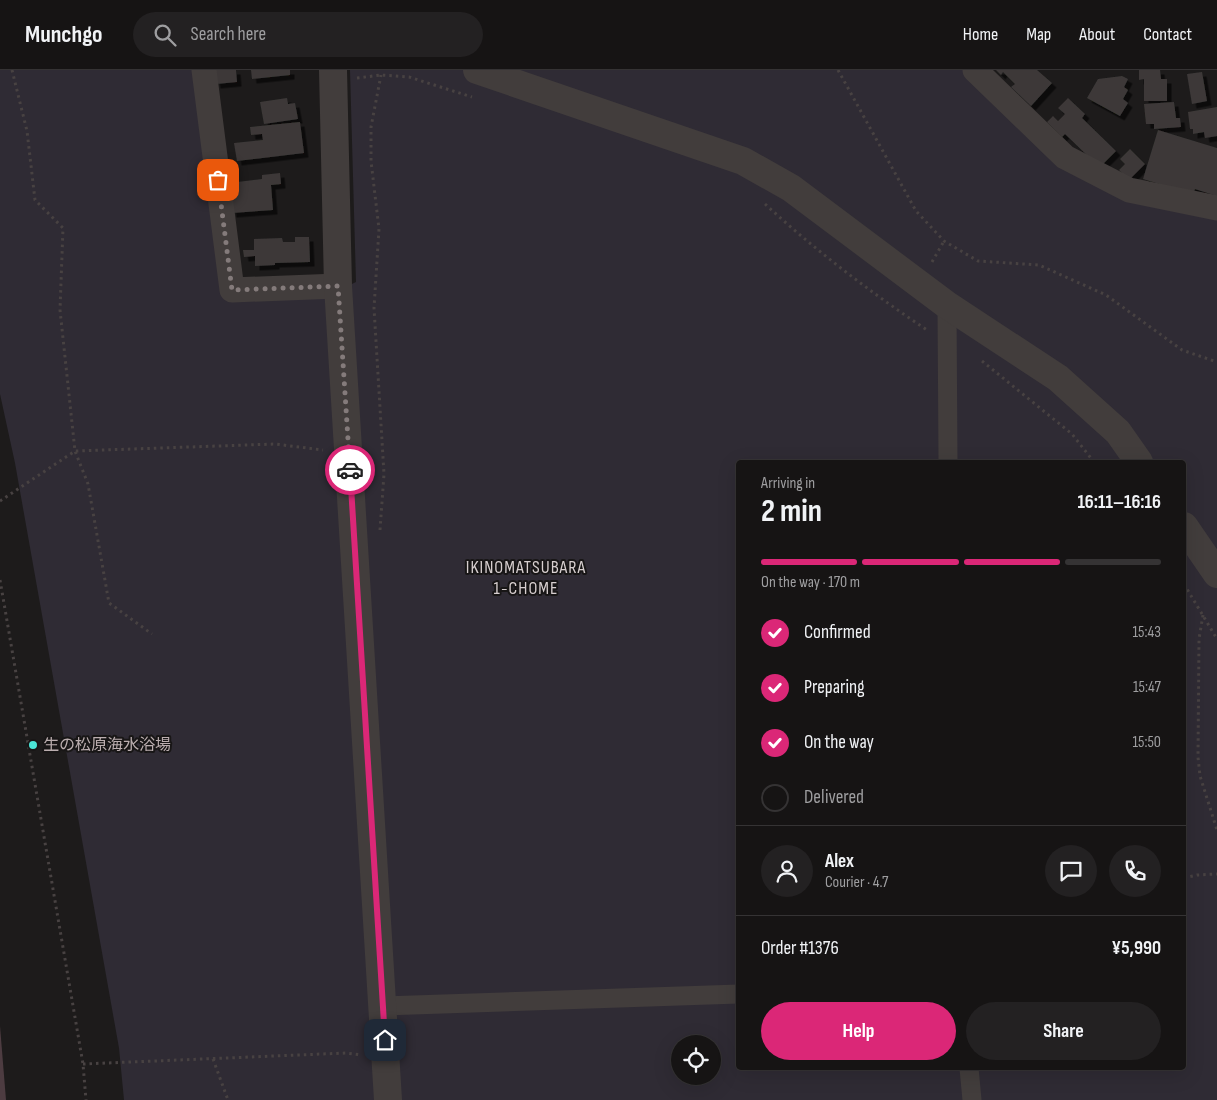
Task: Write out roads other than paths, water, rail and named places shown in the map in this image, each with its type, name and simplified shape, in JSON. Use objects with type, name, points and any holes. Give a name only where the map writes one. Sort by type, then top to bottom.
[{"type":"street","points":[[204,70],[232,290],[338,286]]},
{"type":"street","points":[[477,70],[743,161],[791,188],[947,305],[1058,378],[1118,432],[1138,460]]},
{"type":"street","points":[[975,70],[1065,157],[1129,190],[1217,208]]},
{"type":"street","points":[[345,74],[338,286],[388,1100]]},
{"type":"street","points":[[947,305],[948,460]]},
{"type":"street","points":[[1186,529],[1217,574]]},
{"type":"street","points":[[383,1006],[736,994]]},
{"type":"street","points":[[969,1070],[972,1100]]},
{"type":"place","name":"生の松原海水浴場","points":[[33,745]]},
{"type":"district","name":"IKINOMATSUBARA 1-CHOME","points":[[526,577]]}]
